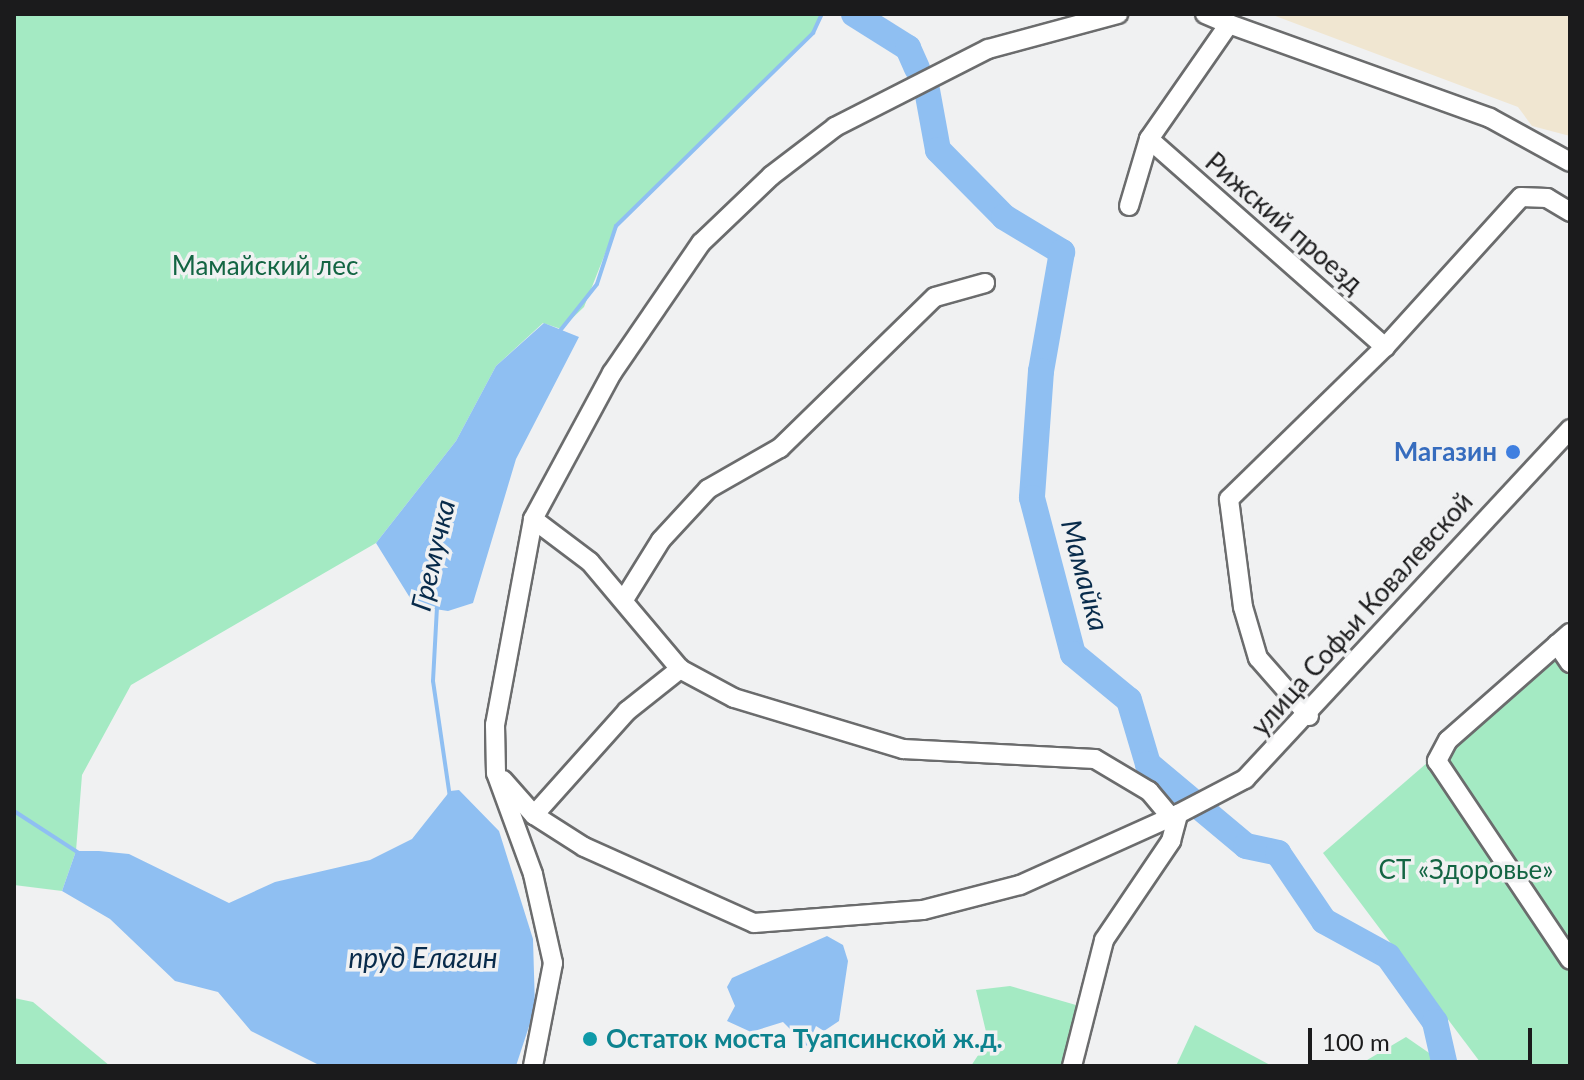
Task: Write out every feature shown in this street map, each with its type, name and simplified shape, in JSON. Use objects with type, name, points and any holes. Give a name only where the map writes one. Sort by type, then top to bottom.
[{"type":"street","points":[[535,1063],[552,976],[548,925],[496,773],[495,725],[533,519],[612,373],[701,243],[771,176],[903,88],[988,49],[1118,14]]},
{"type":"street","points":[[1205,14],[1490,118],[1570,162]]},
{"type":"street","points":[[1129,206],[1149,139],[1229,24]]},
{"type":"street","name":"Рижский проезд","points":[[1149,139],[1385,347]]},
{"type":"street","points":[[1309,716],[1258,658],[1240,592],[1229,499],[1385,347],[1521,197],[1547,198],[1570,212]]},
{"type":"street","points":[[625,598],[661,540],[708,489],[780,448],[935,297],[985,283]]},
{"type":"street","name":"улица Софьи Ковалевской","points":[[496,773],[534,815],[584,847],[754,923],[923,910],[1020,885],[1177,813],[1222,796],[1309,716],[1570,429]]},
{"type":"street","points":[[533,519],[625,598],[680,669],[734,698],[903,749],[1095,759],[1149,791],[1177,813],[1171,841],[1104,940],[1072,1066]]},
{"type":"street","points":[[1570,663],[1563,639],[1438,752],[1440,774],[1570,960]]},
{"type":"street","points":[[534,815],[627,711],[680,669]]},
{"type":"shaded area","points":[[1270,14],[1569,14],[1570,136],[1532,126],[1518,107]]},
{"type":"green space","name":"Мамайский лес","points":[[14,14],[821,14],[813,33],[616,226],[584,307],[561,329],[543,323],[496,366],[456,441],[376,543],[131,685],[82,775],[76,851],[62,891],[14,885]]},
{"type":"green space","name":"СТ «Здоровье»","points":[[1570,639],[1570,1066],[1483,1066],[1323,853]]},
{"type":"green space","points":[[1010,986],[1076,1005],[1069,1066],[971,1066],[988,1040],[976,990]]},
{"type":"green space","points":[[14,998],[33,1002],[110,1066],[14,1066]]},
{"type":"green space","points":[[1195,1025],[1272,1066],[1176,1066]]},
{"type":"green space","points":[[1406,1037],[1448,1066],[1357,1066]]},
{"type":"water","points":[[544,323],[579,337],[516,459],[473,603],[448,611],[415,606],[376,543],[456,441],[496,366]]},
{"type":"water","name":"пруд Елагин","points":[[459,790],[499,831],[533,939],[535,1008],[516,1066],[321,1066],[251,1031],[218,992],[175,981],[110,919],[62,891],[76,851],[99,851],[129,854],[229,903],[275,882],[370,860],[412,839],[450,791]]},
{"type":"water","points":[[827,936],[843,945],[848,961],[839,1021],[824,1031],[816,1026],[807,1046],[783,1022],[751,1032],[727,1021],[735,1006],[727,987],[732,978]]},
{"type":"waterway","name":"Гремучка","points":[[559,332],[597,284],[616,226],[813,33],[822,14]]},
{"type":"waterway","name":"Мамайка","points":[[854,14],[908,48],[917,68]]},
{"type":"waterway","name":"Мамайка","points":[[927,90],[938,150],[1004,217],[1062,252],[1041,371],[1032,498],[1073,654],[1129,700],[1148,764],[1246,846],[1278,853],[1324,921],[1388,956],[1435,1022],[1445,1066]]},
{"type":"waterway","name":"Гремучка","points":[[437,607],[433,681],[450,797]]},
{"type":"waterway","name":"Гремучка","points":[[14,811],[79,853]]},
{"type":"place","name":"Магазин","points":[[1513,452]]},
{"type":"place","name":"Остаток моста Туапсинской ж.д.","points":[[590,1039]]}]
